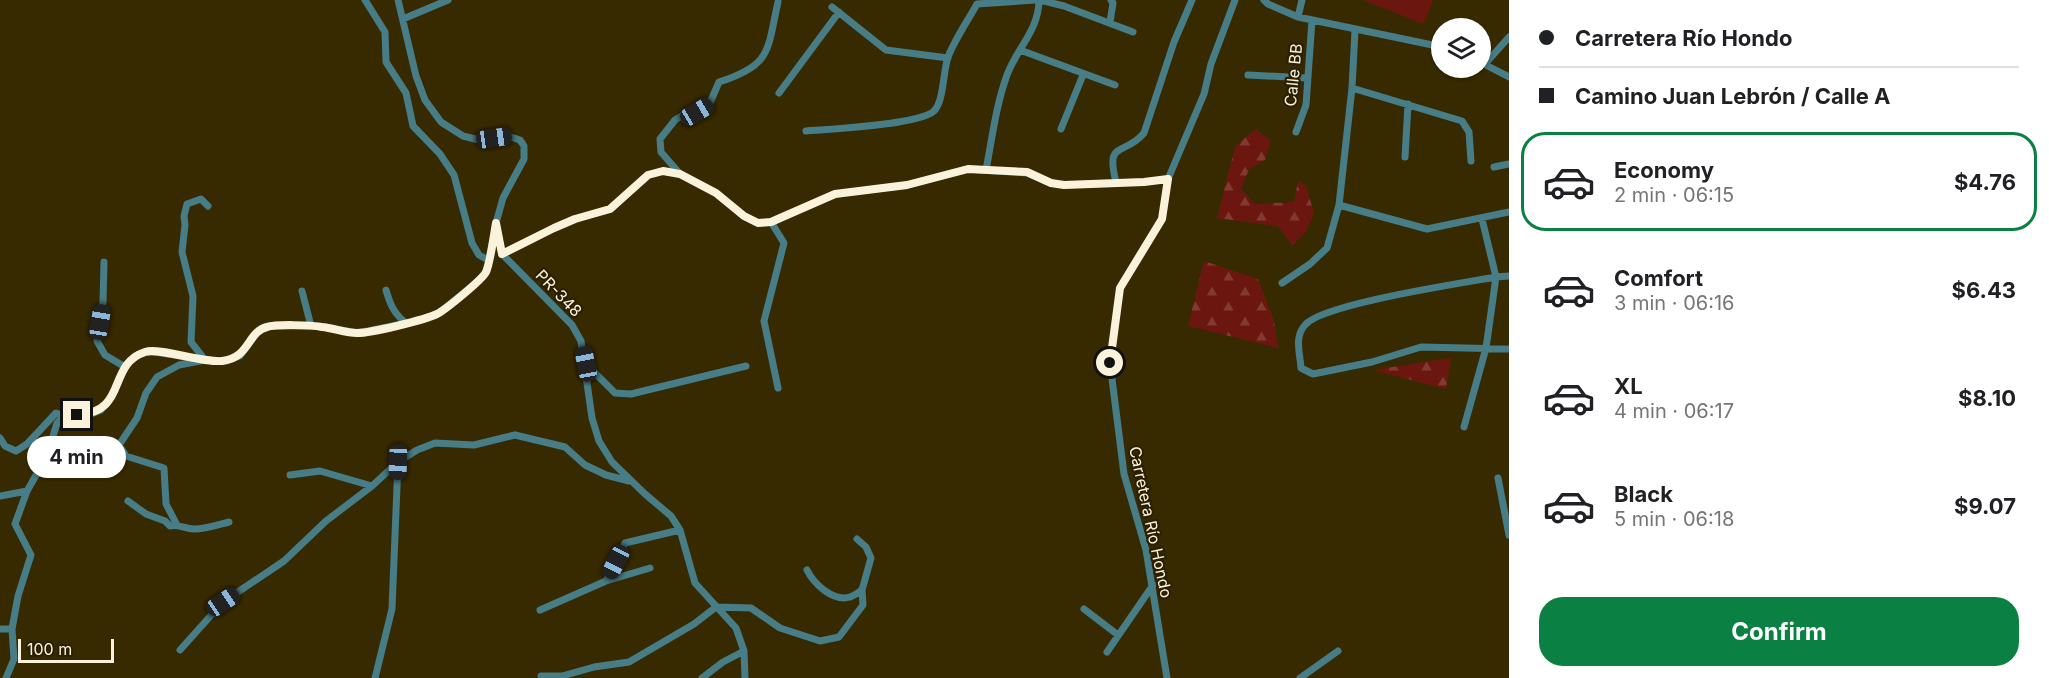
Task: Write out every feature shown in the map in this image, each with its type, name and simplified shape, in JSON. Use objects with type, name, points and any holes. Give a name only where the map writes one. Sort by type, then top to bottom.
[{"type":"street","points":[[364,0],[385,32],[387,62],[406,93],[413,126],[440,154],[454,175],[472,243],[479,255],[488,260]]},
{"type":"street","points":[[0,438],[5,446],[15,452],[27,444],[56,412],[64,416],[91,414],[101,410],[112,398],[125,367],[135,356],[149,351],[223,361],[240,356],[259,330],[268,326],[311,326],[358,333],[406,323],[438,313],[477,282],[486,272],[503,198],[524,159],[524,146],[520,140],[508,136],[479,140],[463,136],[441,122],[425,100],[416,76],[400,0]]},
{"type":"street","points":[[403,19],[448,0]]},
{"type":"street","points":[[986,170],[1002,91],[1013,60],[1034,28],[1039,12],[1038,0]]},
{"type":"street","points":[[806,131],[882,125],[924,116],[934,111],[939,102],[948,58],[977,4],[1038,0],[1064,6],[1133,32]]},
{"type":"street","points":[[1110,22],[1113,3],[1111,0]]},
{"type":"street","points":[[1116,182],[1112,168],[1112,156],[1116,151],[1136,142],[1143,133],[1174,42],[1192,0]]},
{"type":"street","name":"Carretera Río Hondo","points":[[1167,678],[1146,550],[1124,474],[1110,363],[1120,288],[1162,219],[1168,179],[1204,94],[1211,64],[1235,0]]},
{"type":"street","points":[[1264,0],[1298,17],[1431,45]]},
{"type":"street","points":[[1298,17],[1302,0]]},
{"type":"street","points":[[680,174],[661,152],[660,139],[675,120],[709,105],[719,82],[752,69],[767,52],[778,2]]},
{"type":"street","points":[[832,7],[886,51],[948,58]]},
{"type":"street","points":[[779,93],[839,12]]},
{"type":"street","name":"Calle BB","points":[[1296,132],[1306,105],[1312,20]]},
{"type":"street","points":[[1282,283],[1310,264],[1327,248],[1338,205],[1352,88],[1355,30]]},
{"type":"street","points":[[1491,55],[1509,37]]},
{"type":"street","points":[[1020,51],[1114,86]]},
{"type":"street","points":[[1491,67],[1509,77]]},
{"type":"street","points":[[1060,129],[1083,75]]},
{"type":"street","points":[[1248,75],[1307,78]]},
{"type":"street","points":[[1352,88],[1462,122],[1469,132],[1470,161]]},
{"type":"street","points":[[1405,157],[1408,104]]},
{"type":"street","points":[[1494,167],[1509,164]]},
{"type":"street","points":[[496,223],[502,254],[575,219],[610,209],[648,175],[663,171],[680,174],[716,193],[744,216],[758,223],[771,222],[835,194],[907,185],[968,169],[1027,172],[1051,183],[1064,185],[1168,179]]},
{"type":"street","points":[[205,360],[191,342],[193,296],[182,252],[187,204],[201,199],[208,206]]},
{"type":"street","points":[[1338,205],[1427,228],[1509,212]]},
{"type":"street","points":[[1464,427],[1486,348],[1496,277],[1482,219]]},
{"type":"street","points":[[771,222],[784,243],[764,321],[778,388]]},
{"type":"street","name":"PR-348","points":[[502,254],[572,325],[581,341],[592,418],[599,441],[612,462],[671,516],[680,530],[695,583],[736,628],[744,651],[746,678]]},
{"type":"street","points":[[104,262],[103,302],[97,341],[105,355],[125,367]]},
{"type":"street","points":[[1509,276],[1386,297],[1320,315],[1306,323],[1298,338],[1301,368],[1313,374],[1372,362],[1421,347],[1509,349]]},
{"type":"street","points":[[386,290],[391,306],[398,317],[406,323]]},
{"type":"street","points":[[302,291],[311,326]]},
{"type":"street","points":[[177,525],[166,504],[164,468],[126,456],[119,445],[137,418],[146,393],[157,377],[179,365],[205,360]]},
{"type":"street","points":[[586,364],[615,393],[630,393],[746,366]]},
{"type":"street","points":[[6,678],[14,659],[12,629],[18,596],[31,555],[15,524],[27,491],[46,456],[57,423],[64,416]]},
{"type":"street","points":[[180,650],[223,602],[284,561],[326,521],[372,486],[398,462],[417,450],[435,443],[474,445],[515,435],[565,447],[585,465],[606,475],[631,481]]},
{"type":"street","points":[[375,678],[392,609],[398,462]]},
{"type":"street","points":[[294,476],[320,471],[372,486]]},
{"type":"street","points":[[1498,478],[1509,536]]},
{"type":"street","points":[[0,496],[27,491]]},
{"type":"street","points":[[128,501],[146,514],[165,521],[170,526],[196,529],[229,522]]},
{"type":"street","points":[[606,581],[625,543],[680,530]]},
{"type":"street","points":[[541,676],[562,676],[594,667],[629,662],[694,624],[716,607],[751,608],[780,628],[820,641],[839,637],[863,605],[862,590],[871,558],[866,547],[857,539]]},
{"type":"street","points":[[540,610],[606,581],[650,568]]},
{"type":"street","points":[[807,570],[810,577],[834,597],[849,598],[862,590]]},
{"type":"street","points":[[1107,652],[1153,585]]},
{"type":"street","points":[[1084,609],[1118,635]]},
{"type":"street","points":[[0,629],[12,629]]},
{"type":"street","points":[[702,678],[723,662],[744,651]]},
{"type":"street","points":[[1300,678],[1338,651]]},
{"type":"green space","points":[[1363,0],[1433,0],[1425,22],[1421,23]]},
{"type":"green space","points":[[1255,129],[1271,141],[1265,160],[1249,169],[1241,189],[1255,204],[1294,202],[1298,181],[1306,186],[1314,213],[1305,233],[1292,245],[1278,226],[1217,218],[1235,147]]},
{"type":"green space","points":[[1204,261],[1258,279],[1274,321],[1278,348],[1188,326]]},
{"type":"green space","points":[[1451,358],[1446,389],[1373,370]]},
{"type":"route","points":[[77,415],[91,414],[101,410],[112,398],[125,367],[135,356],[149,351],[223,361],[240,356],[259,330],[268,326],[318,326],[358,333],[417,321],[438,313],[486,272],[496,223],[502,254],[575,219],[610,209],[648,175],[663,171],[680,174],[716,193],[744,216],[758,223],[771,222],[835,194],[907,185],[968,169],[1027,172],[1051,183],[1064,185],[1168,179],[1162,219],[1120,288],[1110,363]]}]
